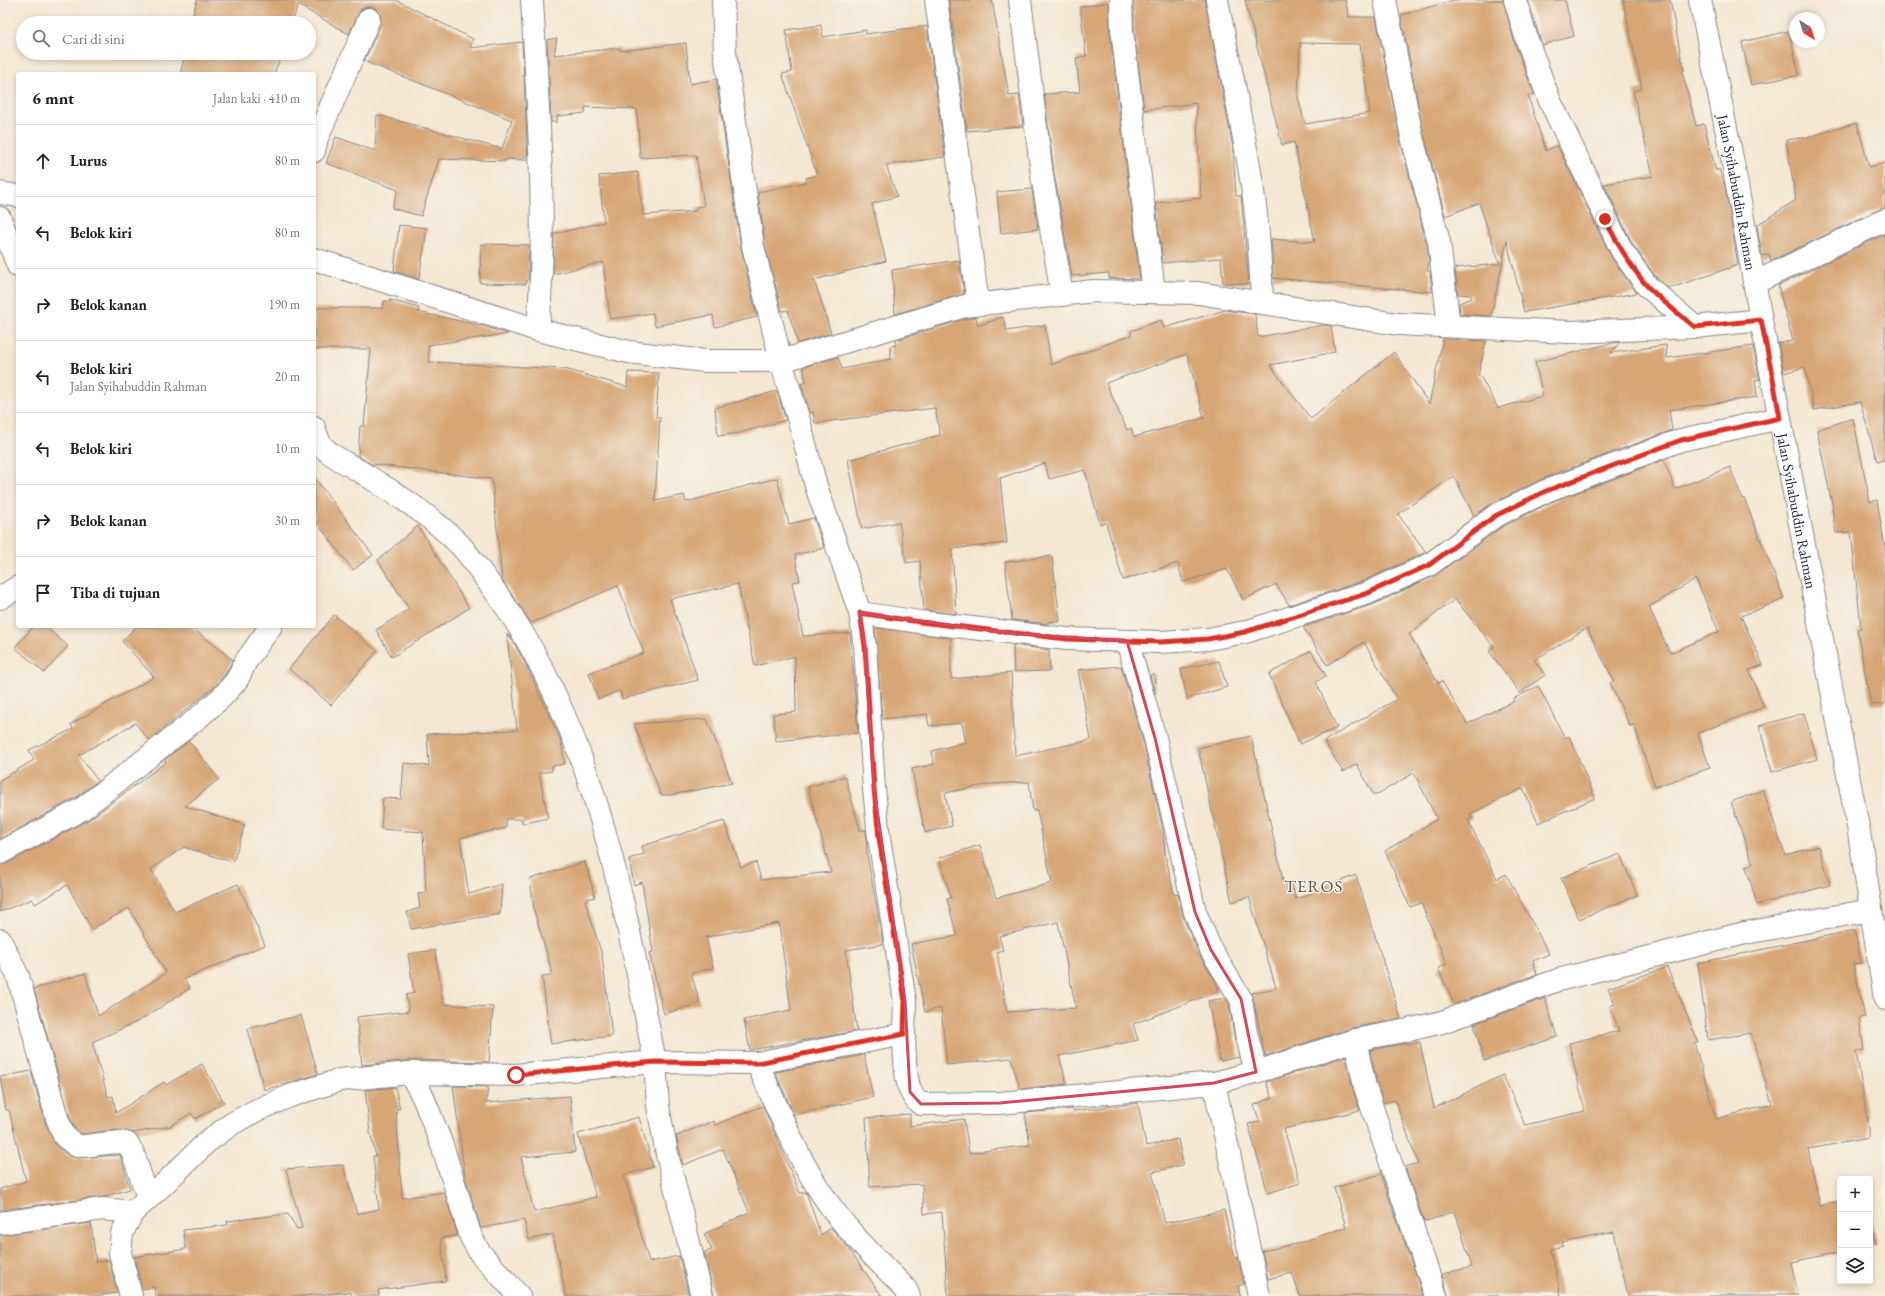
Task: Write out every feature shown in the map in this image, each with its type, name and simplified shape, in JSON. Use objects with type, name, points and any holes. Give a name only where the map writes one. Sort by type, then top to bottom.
[{"type":"street","points":[[532,0],[543,205],[542,280],[538,330]]},
{"type":"street","points":[[723,0],[725,53],[753,246],[781,361],[816,486],[860,613],[865,646],[874,789],[879,838],[905,1001],[904,1034],[910,1092],[914,1101],[921,1104],[1000,1103],[1214,1082],[1256,1072],[1355,1040],[1442,1022],[1558,980],[1745,933],[1871,910]]},
{"type":"street","points":[[936,0],[978,304]]},
{"type":"street","points":[[1020,0],[1042,175],[1062,295]]},
{"type":"street","points":[[1121,0],[1122,30],[1154,292]]},
{"type":"street","points":[[1217,0],[1246,150],[1255,206],[1260,251],[1262,303]]},
{"type":"street","points":[[1385,0],[1412,137],[1439,242],[1449,326]]},
{"type":"street","points":[[1515,0],[1527,40],[1550,99],[1605,219],[1622,251],[1648,286],[1695,327]]},
{"type":"street","name":"Jalan Syihabuddin Rahman","points":[[1700,0],[1733,163],[1754,283],[1859,832],[1885,999]]},
{"type":"street","points":[[316,142],[369,19]]},
{"type":"street","points":[[0,193],[16,196]]},
{"type":"street","points":[[0,218],[16,261]]},
{"type":"street","points":[[1754,283],[1885,220]]},
{"type":"street","points":[[316,260],[538,330],[629,352],[705,361],[781,361],[965,306],[1093,291],[1198,293],[1398,324],[1570,332],[1695,327],[1761,320]]},
{"type":"street","points":[[860,613],[1067,639],[1161,642],[1208,639],[1245,632],[1368,593],[1429,565],[1495,516],[1546,491],[1681,440],[1780,418]]},
{"type":"street","points":[[316,432],[328,452],[346,461],[418,509],[461,546],[502,600],[526,639],[551,687],[595,798],[622,898],[655,1062],[658,1106],[667,1154],[702,1296]]},
{"type":"street","points":[[0,598],[16,588]]},
{"type":"street","points":[[0,853],[82,809],[199,717],[223,696],[237,680],[246,661],[271,628]]},
{"type":"street","points":[[1127,641],[1155,738],[1195,912],[1211,950],[1241,999],[1246,1033],[1256,1072]]},
{"type":"street","points":[[0,940],[18,976],[64,1136],[77,1146],[102,1145],[119,1141],[128,1144],[133,1153],[140,1205]]},
{"type":"street","points":[[131,1296],[120,1253],[122,1233],[140,1205],[208,1141],[234,1123],[257,1110],[290,1096],[340,1080],[410,1073],[516,1075],[655,1062],[757,1063],[904,1034]]},
{"type":"street","points":[[1355,1040],[1365,1087],[1436,1296]]},
{"type":"street","points":[[757,1063],[804,1164],[824,1198],[861,1244],[905,1288],[909,1296]]},
{"type":"street","points":[[410,1073],[423,1097],[442,1145],[471,1237],[480,1253],[519,1296]]},
{"type":"street","points":[[1214,1082],[1259,1296]]},
{"type":"street","points":[[0,1223],[140,1205]]},
{"type":"highlighted area","points":[[860,613],[1018,634],[1127,641],[1155,738],[1195,912],[1211,950],[1241,999],[1256,1072],[1214,1083],[1140,1091],[1000,1103],[921,1104],[910,1092],[905,1001],[874,789],[865,646]]},
{"type":"building","points":[[197,0],[396,0],[473,39],[470,48],[522,42],[528,160],[506,159],[506,161],[439,159],[421,216],[392,208],[398,190],[326,163],[336,137],[375,151],[377,115],[502,149],[512,120],[364,61],[381,24],[379,12],[374,7],[361,9],[349,34],[298,5],[294,16],[193,16]]},
{"type":"building","points":[[949,0],[992,0],[1009,96],[1019,95],[1023,126],[967,131]]},
{"type":"building","points":[[1134,0],[1205,0],[1233,148],[1236,196],[1241,196],[1249,284],[1223,283],[1221,258],[1163,263],[1156,203],[1201,198],[1196,103],[1144,110],[1134,29]]},
{"type":"building","points":[[1245,0],[1345,0],[1349,17],[1376,17],[1400,139],[1427,244],[1429,262],[1427,271],[1430,271],[1432,292],[1273,278],[1271,239],[1315,242],[1294,142],[1282,145]],"holes":[[[1300,43],[1360,44],[1370,113],[1305,124],[1298,98]]]},
{"type":"building","points":[[1454,0],[1503,0],[1515,44],[1534,94],[1528,96],[1546,151],[1557,145],[1611,257],[1637,293],[1524,312],[1507,241],[1491,316],[1460,314],[1459,303],[1472,298],[1471,295],[1458,294],[1455,268],[1500,264],[1479,203],[1445,216],[1424,134],[1401,15]]},
{"type":"building","points":[[1528,0],[1565,0],[1574,36],[1542,45]]},
{"type":"building","points":[[1623,0],[1670,0],[1684,71],[1682,71],[1696,126],[1704,124],[1716,171],[1719,169],[1725,187],[1738,265],[1668,288],[1656,277],[1633,245],[1604,184],[1653,176],[1633,91],[1642,89]]},
{"type":"building","points":[[1109,2],[1110,32],[1140,279],[1109,278],[1109,273],[1072,276],[1054,173],[1044,94],[1080,92],[1076,58],[1086,56],[1080,7]]},
{"type":"building","points":[[821,25],[823,37],[866,30],[866,34],[927,26],[945,157],[886,165],[897,196],[872,204],[886,261],[814,280],[831,333],[798,343],[788,310],[782,311],[765,244],[758,192],[807,182],[806,178],[817,175],[782,74],[792,72],[786,30]]},
{"type":"building","points":[[1789,31],[1789,48],[1793,48],[1799,75],[1751,85],[1742,42]]},
{"type":"building","points":[[557,38],[554,55],[620,48],[620,51],[686,43],[690,84],[716,79],[741,248],[757,317],[715,327],[713,315],[655,326],[653,313],[610,319],[603,262],[553,274],[554,234],[604,222],[599,176],[638,172],[643,215],[696,211],[696,207],[704,206],[696,155],[640,158],[637,109],[585,107],[585,113],[557,116],[557,122],[551,122],[547,40]]},
{"type":"building","points":[[184,60],[279,60],[275,72],[181,72]]},
{"type":"building","points":[[1857,123],[1869,167],[1885,163],[1885,208],[1880,209],[1771,261],[1769,254],[1762,256],[1757,225],[1796,200],[1786,140],[1808,137]]},
{"type":"building","points":[[1032,189],[1038,229],[1001,233],[997,192]]},
{"type":"building","points":[[399,225],[427,228],[419,279],[394,271]]},
{"type":"building","points":[[1885,234],[1885,460],[1877,461],[1860,402],[1814,410],[1805,367],[1784,373],[1778,343],[1793,341],[1778,286]]},
{"type":"building","points":[[481,244],[529,245],[528,280],[526,280],[526,284],[480,283]]},
{"type":"building","points":[[959,260],[964,294],[895,314],[892,270]]},
{"type":"building","points":[[390,300],[419,308],[418,312],[483,326],[508,334],[428,345],[429,362],[565,369],[627,387],[628,372],[659,373],[656,417],[660,417],[655,501],[684,495],[686,502],[777,478],[789,524],[814,518],[824,548],[795,555],[800,581],[792,582],[803,636],[850,633],[858,733],[776,741],[773,714],[796,712],[795,656],[755,666],[738,584],[670,599],[698,680],[622,699],[620,691],[598,699],[589,673],[644,653],[618,586],[531,623],[502,580],[492,479],[371,464],[358,456],[360,426],[364,426],[371,349],[316,349],[316,308],[383,308],[384,301],[390,302]]},
{"type":"building","points":[[1225,310],[1255,314],[1258,337],[1324,325],[1331,326],[1335,352],[1270,365],[1311,419],[1394,352],[1429,404],[1443,339],[1486,341],[1478,376],[1480,376],[1498,408],[1543,396],[1535,362],[1620,342],[1611,353],[1666,345],[1667,358],[1753,346],[1760,379],[1755,380],[1757,397],[1669,410],[1672,430],[1542,479],[1489,505],[1474,516],[1454,476],[1398,514],[1426,552],[1363,581],[1289,605],[1276,584],[1243,600],[1227,569],[1183,582],[1178,563],[1123,580],[1106,523],[1100,524],[1085,470],[1049,479],[1045,463],[1000,478],[1007,543],[952,549],[956,614],[924,610],[920,561],[906,563],[899,522],[862,529],[848,460],[940,435],[935,408],[815,423],[813,412],[810,413],[801,384],[806,382],[803,367],[838,357],[842,369],[891,359],[890,346],[896,345],[896,340],[968,318],[976,317],[978,326],[1003,317],[1007,331],[1045,325],[1051,365],[1131,335],[1131,331],[1161,320],[1164,328]],"holes":[[[1187,354],[1204,418],[1134,437],[1131,428],[1127,430],[1106,383]]]},
{"type":"building","points":[[777,391],[786,420],[739,433],[718,436],[715,408]]},
{"type":"building","points":[[1853,418],[1870,502],[1877,500],[1885,548],[1885,704],[1871,705],[1857,629],[1861,628],[1851,532],[1836,533],[1833,509],[1817,430]]},
{"type":"building","points":[[1664,460],[1675,489],[1730,467],[1742,499],[1744,498],[1784,599],[1741,616],[1763,665],[1749,670],[1764,707],[1698,733],[1710,768],[1655,787],[1634,725],[1630,726],[1610,683],[1614,681],[1587,628],[1534,660],[1545,675],[1520,693],[1489,651],[1494,647],[1455,599],[1409,634],[1438,683],[1442,681],[1467,724],[1514,701],[1513,699],[1538,686],[1565,738],[1569,736],[1595,798],[1538,823],[1523,788],[1470,814],[1472,818],[1468,820],[1497,879],[1506,874],[1549,954],[1533,961],[1537,974],[1454,1004],[1438,968],[1447,964],[1421,903],[1410,907],[1385,851],[1437,819],[1414,773],[1374,796],[1357,764],[1343,772],[1324,741],[1397,699],[1364,642],[1327,665],[1303,627],[1372,605],[1434,576],[1502,527],[1551,502]],"holes":[[[1696,579],[1719,632],[1670,653],[1649,607]]]},
{"type":"building","points":[[316,480],[373,555],[353,570],[316,522]]},
{"type":"building","points":[[418,526],[469,608],[392,657],[376,630],[409,609],[378,560]]},
{"type":"building","points":[[1052,556],[1060,621],[1048,622],[1048,624],[1012,620],[1005,562]]},
{"type":"building","points":[[334,615],[377,651],[331,705],[289,669]]},
{"type":"building","points":[[32,628],[47,628],[68,646],[44,673],[15,647]]},
{"type":"building","points":[[135,628],[193,628],[233,660],[226,673],[214,687],[149,740],[135,723],[79,755],[98,781],[75,798],[0,839],[0,780],[34,760],[29,750],[73,729],[71,724],[154,677],[122,641]]},
{"type":"building","points":[[879,628],[951,638],[951,679],[1011,673],[1015,756],[1091,740],[1078,670],[1121,666],[1143,741],[1163,830],[1165,853],[1174,895],[1178,894],[1183,917],[1199,955],[1215,980],[1219,991],[1133,1024],[1138,1040],[1059,1056],[1067,1084],[1020,1089],[1011,1058],[947,1065],[941,1008],[925,1012],[911,944],[957,936],[947,899],[951,898],[939,858],[980,845],[996,898],[1052,883],[1037,810],[1033,811],[1029,782],[990,784],[945,793],[952,826],[925,833],[912,769],[934,764],[932,751],[966,742],[962,723],[929,726],[927,714],[882,719],[875,629]],"holes":[[[1058,922],[1076,1008],[1007,1012],[997,952],[1003,950],[999,936]]]},
{"type":"building","points":[[507,634],[512,639],[528,669],[561,741],[565,764],[552,766],[552,771],[539,773],[548,818],[522,824],[522,819],[506,819],[506,828],[460,838],[469,894],[502,884],[500,914],[411,929],[407,912],[420,908],[418,894],[426,893],[423,832],[381,829],[383,798],[401,799],[404,763],[429,766],[427,734],[517,730]]},
{"type":"building","points":[[1013,645],[1049,650],[1050,671],[1014,672]]},
{"type":"building","points":[[1311,651],[1326,676],[1316,682],[1337,728],[1300,744],[1269,674]]},
{"type":"building","points":[[1219,661],[1227,687],[1187,699],[1181,669]]},
{"type":"building","points":[[1154,674],[1155,694],[1150,675]]},
{"type":"building","points":[[1804,713],[1817,759],[1772,772],[1759,726]]},
{"type":"building","points":[[707,719],[732,783],[671,795],[661,795],[634,724]]},
{"type":"building","points":[[1251,736],[1284,885],[1291,883],[1296,899],[1356,875],[1401,1019],[1351,1028],[1265,1056],[1252,993],[1276,988],[1249,897],[1232,902],[1198,748]]},
{"type":"building","points":[[189,741],[219,779],[185,806],[245,825],[233,862],[184,847],[151,869],[175,912],[238,884],[265,945],[184,979],[190,988],[139,1021],[92,1042],[108,1097],[113,1096],[116,1113],[164,1082],[166,1085],[202,1064],[224,1102],[195,1119],[191,1113],[171,1126],[133,1133],[117,1130],[81,1134],[74,1128],[69,1114],[34,989],[85,973],[98,1016],[166,973],[129,908],[92,929],[67,885],[35,904],[32,899],[0,912],[0,865],[6,864],[90,819],[166,762],[164,760]]},
{"type":"building","points":[[845,776],[860,830],[866,830],[867,854],[883,944],[846,950],[857,1031],[750,1050],[744,1020],[791,1010],[779,923],[706,937],[713,968],[691,973],[700,1003],[664,1014],[649,953],[653,952],[642,882],[634,885],[629,859],[644,854],[642,846],[724,821],[741,867],[756,862],[761,880],[831,872],[808,787]]},
{"type":"building","points":[[1763,790],[1785,855],[1819,846],[1830,885],[1757,905],[1746,866],[1753,864],[1731,802]]},
{"type":"building","points":[[1620,854],[1637,895],[1579,919],[1561,878]]},
{"type":"building","points":[[585,862],[595,897],[585,900],[602,955],[612,1036],[551,1044],[542,976],[553,975],[534,910],[530,879]]},
{"type":"building","points":[[1855,930],[1861,963],[1853,964],[1865,1017],[1859,1018],[1864,1050],[1856,1052],[1869,1127],[1869,1138],[1808,1149],[1820,1205],[1837,1202],[1837,1253],[1791,1262],[1798,1296],[1628,1296],[1614,1232],[1562,1243],[1563,1246],[1551,1249],[1561,1296],[1448,1296],[1442,1274],[1472,1267],[1455,1211],[1424,1222],[1405,1167],[1418,1163],[1395,1100],[1384,1103],[1377,1084],[1370,1050],[1408,1043],[1409,1045],[1420,1042],[1434,1108],[1503,1075],[1525,1125],[1585,1111],[1569,1043],[1619,1031],[1610,1006],[1615,1004],[1608,988],[1667,967],[1698,1042],[1694,1042],[1716,1119],[1772,1104],[1751,1033],[1708,1040],[1698,963]]},
{"type":"building","points":[[435,950],[443,1004],[493,1007],[489,1062],[410,1060],[362,1065],[357,1017],[409,1011],[406,995],[414,993],[408,954]]},
{"type":"building","points":[[1225,998],[1229,1003],[1239,1057],[1220,1061],[1208,1001]]},
{"type":"building","points":[[1545,998],[1557,1037],[1484,1061],[1474,1024]]},
{"type":"building","points":[[301,1015],[318,1074],[264,1090],[248,1029]]},
{"type":"building","points":[[864,1055],[873,1097],[794,1115],[775,1072]]},
{"type":"building","points":[[1346,1056],[1353,1090],[1360,1110],[1284,1129],[1300,1183],[1268,1193],[1248,1124],[1260,1122],[1254,1105],[1272,1098],[1266,1082]]},
{"type":"building","points":[[31,1071],[45,1122],[56,1146],[69,1156],[77,1158],[120,1155],[130,1189],[103,1197],[0,1210],[0,1189],[26,1181],[9,1110],[6,1110],[0,1077]]},
{"type":"building","points":[[453,1086],[488,1087],[486,1103],[570,1096],[575,1152],[521,1157],[534,1212],[596,1197],[578,1134],[639,1117],[653,1167],[624,1175],[649,1262],[679,1256],[689,1296],[566,1296],[553,1234],[529,1240],[524,1220],[481,1228],[465,1177]]},
{"type":"building","points":[[395,1087],[400,1109],[396,1109],[402,1198],[444,1192],[457,1233],[456,1236],[441,1238],[446,1281],[378,1290],[379,1296],[351,1296],[351,1292],[304,1296],[156,1296],[154,1287],[142,1289],[134,1257],[186,1249],[183,1230],[228,1225],[227,1221],[288,1214],[297,1229],[302,1228],[286,1169],[343,1165],[357,1214],[379,1209],[373,1156],[376,1156],[370,1132],[365,1090]]},
{"type":"building","points":[[1138,1103],[1146,1146],[1178,1139],[1183,1165],[1152,1172],[1165,1223],[1224,1210],[1235,1258],[1238,1257],[1244,1284],[1238,1286],[1240,1296],[948,1296],[942,1212],[924,1214],[922,1184],[870,1187],[866,1118],[910,1114],[910,1126],[964,1119],[969,1153],[1030,1145],[1025,1113],[1073,1109],[1073,1111]]},
{"type":"building","points":[[763,1106],[800,1193],[806,1192],[821,1235],[831,1228],[849,1249],[882,1296],[714,1296],[704,1252],[712,1250],[704,1234],[749,1212],[723,1149],[683,1165],[676,1136],[714,1121],[715,1125]]},
{"type":"building","points":[[1381,1174],[1423,1296],[1300,1296],[1292,1273],[1268,1279],[1262,1251],[1296,1244],[1346,1227],[1334,1188]]},
{"type":"building","points":[[91,1223],[96,1262],[109,1260],[117,1293],[95,1296],[0,1296],[0,1235]]},
{"type":"building","points":[[1873,1228],[1876,1245],[1873,1246]]},
{"type":"district","name":"TEROS","points":[[1314,886]]},
{"type":"route","points":[[516,1075],[655,1062],[757,1063],[904,1034],[905,1001],[879,838],[874,789],[865,646],[860,613],[920,622],[1067,639],[1161,642],[1208,639],[1245,632],[1290,619],[1368,593],[1429,565],[1448,549],[1495,516],[1546,491],[1681,440],[1780,418],[1761,320],[1695,327],[1648,286],[1622,251],[1605,219]]}]
